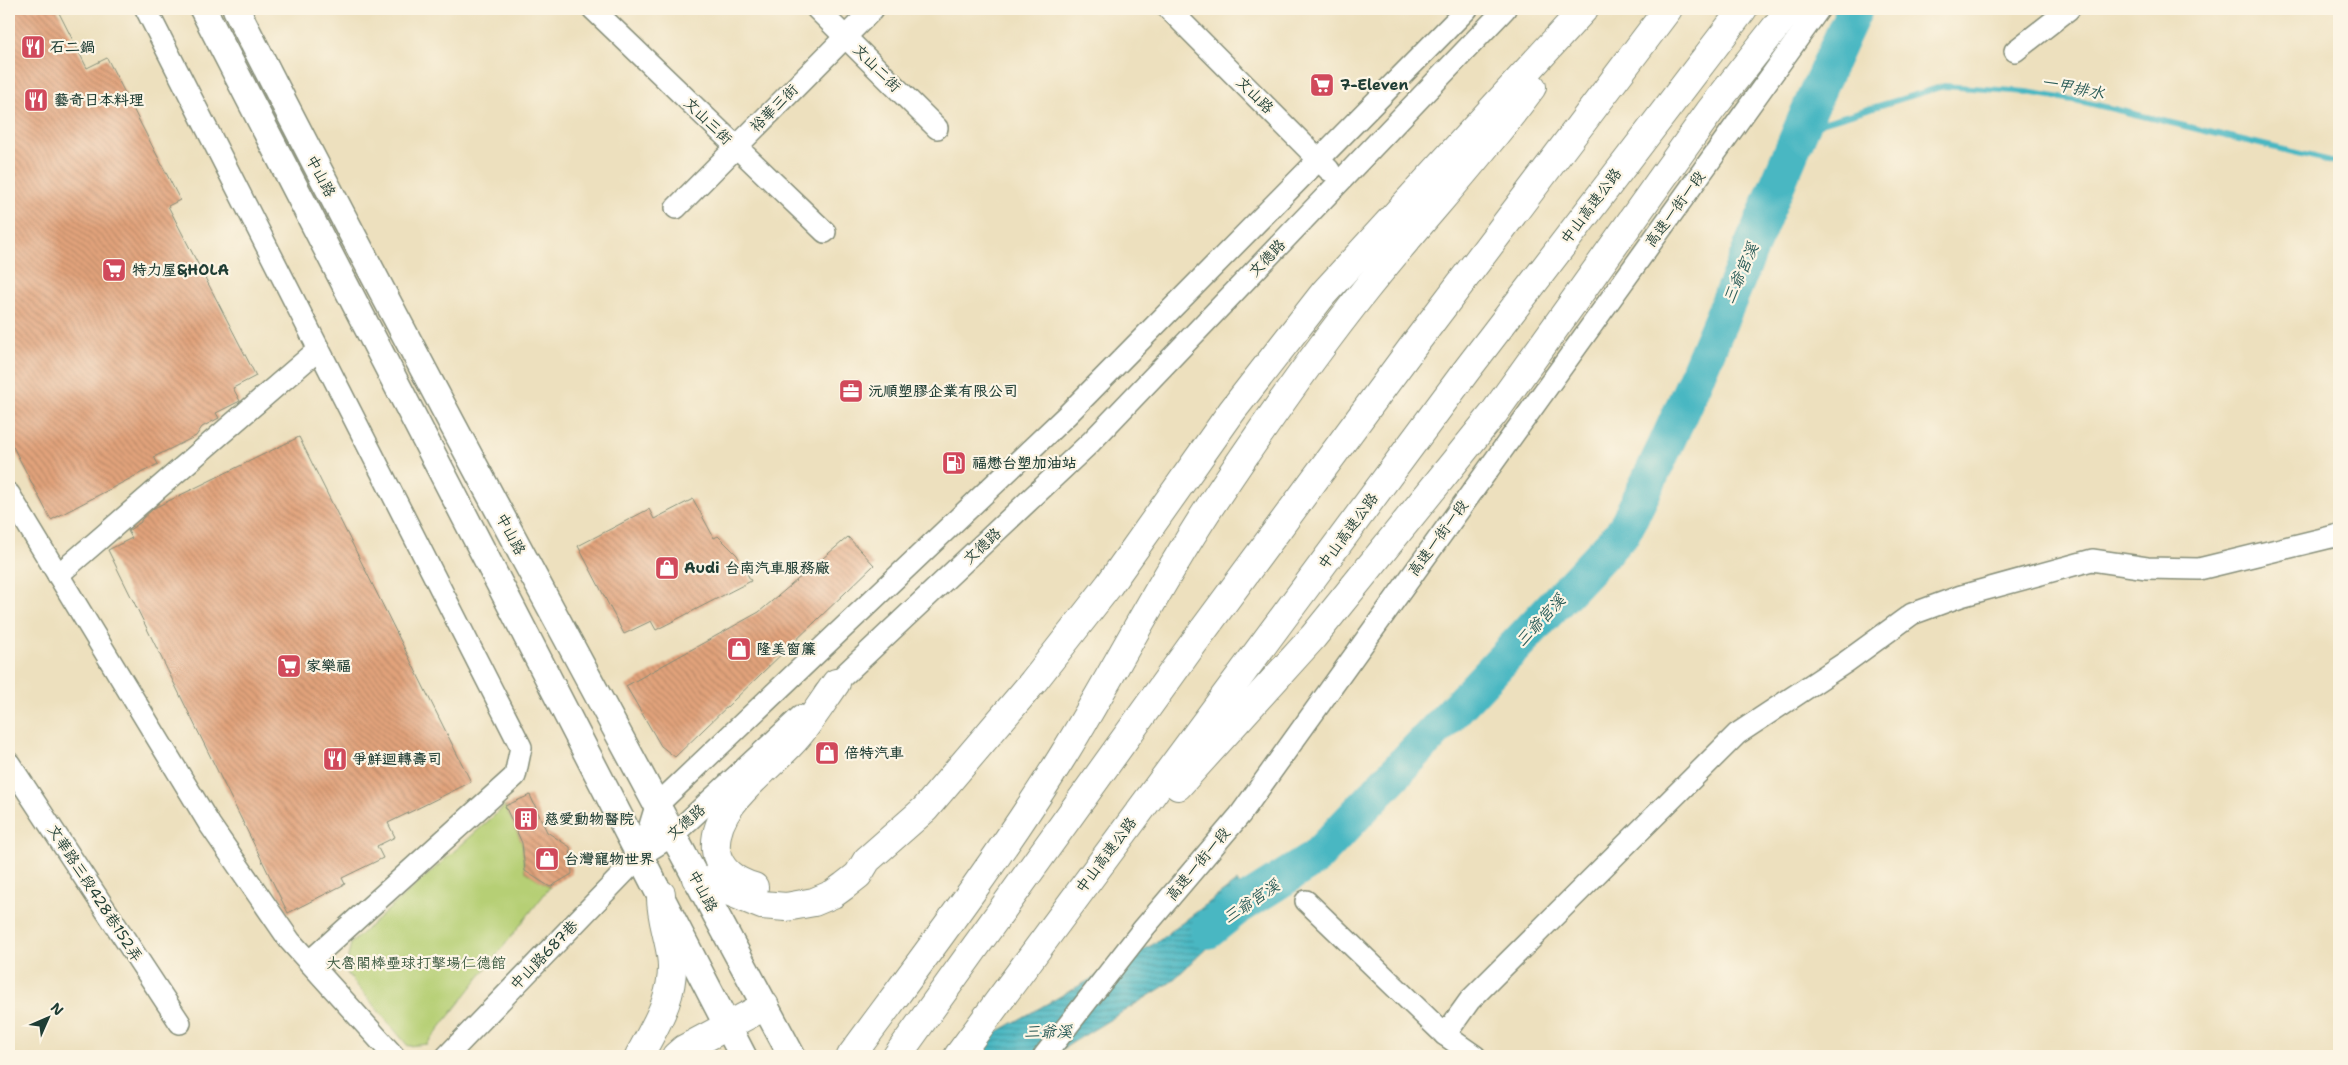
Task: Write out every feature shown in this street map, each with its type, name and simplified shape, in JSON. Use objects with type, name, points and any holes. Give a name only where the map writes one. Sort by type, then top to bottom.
[{"type":"highway","points":[[696,878],[749,901],[768,906],[786,907],[807,904],[833,894],[858,874],[867,860],[925,809],[1033,682],[1109,585],[1232,411],[1324,293],[1584,9]]},
{"type":"highway","points":[[851,1056],[953,919],[1016,829],[1076,734],[1208,510],[1287,396],[1367,288],[1510,117],[1589,9]]},
{"type":"highway","points":[[897,1056],[1199,636],[1420,337],[1668,9]]},
{"type":"highway","name":"中山高速公路","points":[[962,1050],[1241,677],[1466,371],[1743,9]]},
{"type":"highway","points":[[1057,921],[1312,637],[1494,413],[1710,111],[1790,9]]},
{"type":"highway","points":[[836,683],[798,736],[723,815],[716,832],[716,856],[725,871],[748,885],[767,891],[786,892],[816,888],[830,882],[850,865],[867,860]]},
{"type":"highway","points":[[639,1056],[661,1015],[673,977],[671,953],[660,907],[661,894]]},
{"type":"highway","points":[[676,1056],[684,1049],[765,1006]]},
{"type":"main road","name":"中山路","points":[[204,9],[743,1056]]},
{"type":"main road","name":"中山路","points":[[236,9],[321,176],[656,806],[792,1056]]},
{"type":"street","points":[[146,9],[521,747],[515,776],[309,962]]},
{"type":"street","name":"文山三街","points":[[593,9],[825,232]]},
{"type":"street","name":"文山二街","points":[[817,9],[936,128]]},
{"type":"street","name":"裕華三街","points":[[676,208],[873,9]]},
{"type":"street","name":"文山路","points":[[1169,9],[1340,180]]},
{"type":"street","name":"文德路","points":[[641,855],[656,806],[1067,415],[1467,9]]},
{"type":"street","name":"文德路","points":[[641,855],[673,835],[1091,442],[1505,9]]},
{"type":"street","name":"高速一街一段","points":[[1044,1056],[1144,928],[1240,815],[1819,9]]},
{"type":"street","points":[[2015,51],[2069,9]]},
{"type":"street","points":[[58,575],[319,348]]},
{"type":"street","points":[[12,506],[58,575],[210,825],[290,941],[394,1056]]},
{"type":"street","points":[[1445,1034],[1470,1000],[1737,734],[1846,662],[1912,614],[1961,596],[2092,560],[2147,568],[2199,569],[2339,535]]},
{"type":"street","name":"文華路三段428巷152弄","points":[[9,763],[180,1023]]},
{"type":"street","name":"中山路687巷","points":[[447,1056],[641,855]]},
{"type":"street","points":[[1306,901],[1445,1034],[1475,1056]]},
{"type":"green space","name":"大魯閣棒壘球打擊場仁德館","points":[[505,806],[522,843],[525,871],[550,887],[427,1044],[408,1046],[345,971],[351,943]]},
{"type":"water","name":"三爺溪","points":[[1237,881],[1251,906],[1171,982],[1051,1056],[954,1056],[1157,942]]},
{"type":"building","name":"特力屋&HOLA","points":[[9,9],[57,9],[87,68],[107,58],[180,200],[168,206],[256,376],[233,388],[240,401],[216,413],[219,418],[202,427],[196,436],[154,457],[158,464],[51,520],[9,439]]},
{"type":"building","name":"家樂福","points":[[299,437],[471,782],[388,823],[395,837],[377,846],[383,858],[342,878],[345,884],[288,913],[108,550],[132,538],[128,531],[141,522],[154,508]]},
{"type":"building","name":"Audi 台南汽車服務廠","points":[[693,499],[714,538],[718,536],[737,555],[751,581],[656,630],[651,621],[624,634],[578,546],[649,509],[654,519]]},
{"type":"building","name":"隆美窗簾","points":[[848,537],[874,565],[675,757],[661,746],[626,686],[759,612]]},
{"type":"building","name":"台灣寵物世界","points":[[530,795],[547,832],[570,847],[572,874],[550,887],[525,871],[522,843],[505,806]]},
{"type":"waterway","name":"三爺宮溪","points":[[1208,931],[1235,909],[1315,858],[1623,532],[1685,403],[1825,74],[1855,9]]},
{"type":"waterway","name":"一甲排水","points":[[1802,129],[1944,86],[2027,92],[2084,102],[2339,163]]},
{"type":"place","name":"石二鍋","points":[[33,47]]},
{"type":"place","name":"7-Eleven","points":[[1322,85]]},
{"type":"place","name":"藝奇日本料理","points":[[36,100]]},
{"type":"place","name":"特力屋&HOLA","points":[[114,270]]},
{"type":"place","name":"沅順塑膠企業有限公司","points":[[851,391]]},
{"type":"place","name":"福懋台塑加油站","points":[[954,463]]},
{"type":"place","name":"Audi 台南汽車服務廠","points":[[667,568]]},
{"type":"place","name":"隆美窗簾","points":[[739,649]]},
{"type":"place","name":"家樂福","points":[[289,666]]},
{"type":"place","name":"倍特汽車","points":[[827,753]]},
{"type":"place","name":"爭鮮迴轉壽司","points":[[335,759]]},
{"type":"place","name":"慈愛動物醫院","points":[[526,819]]},
{"type":"place","name":"台灣寵物世界","points":[[547,859]]}]
